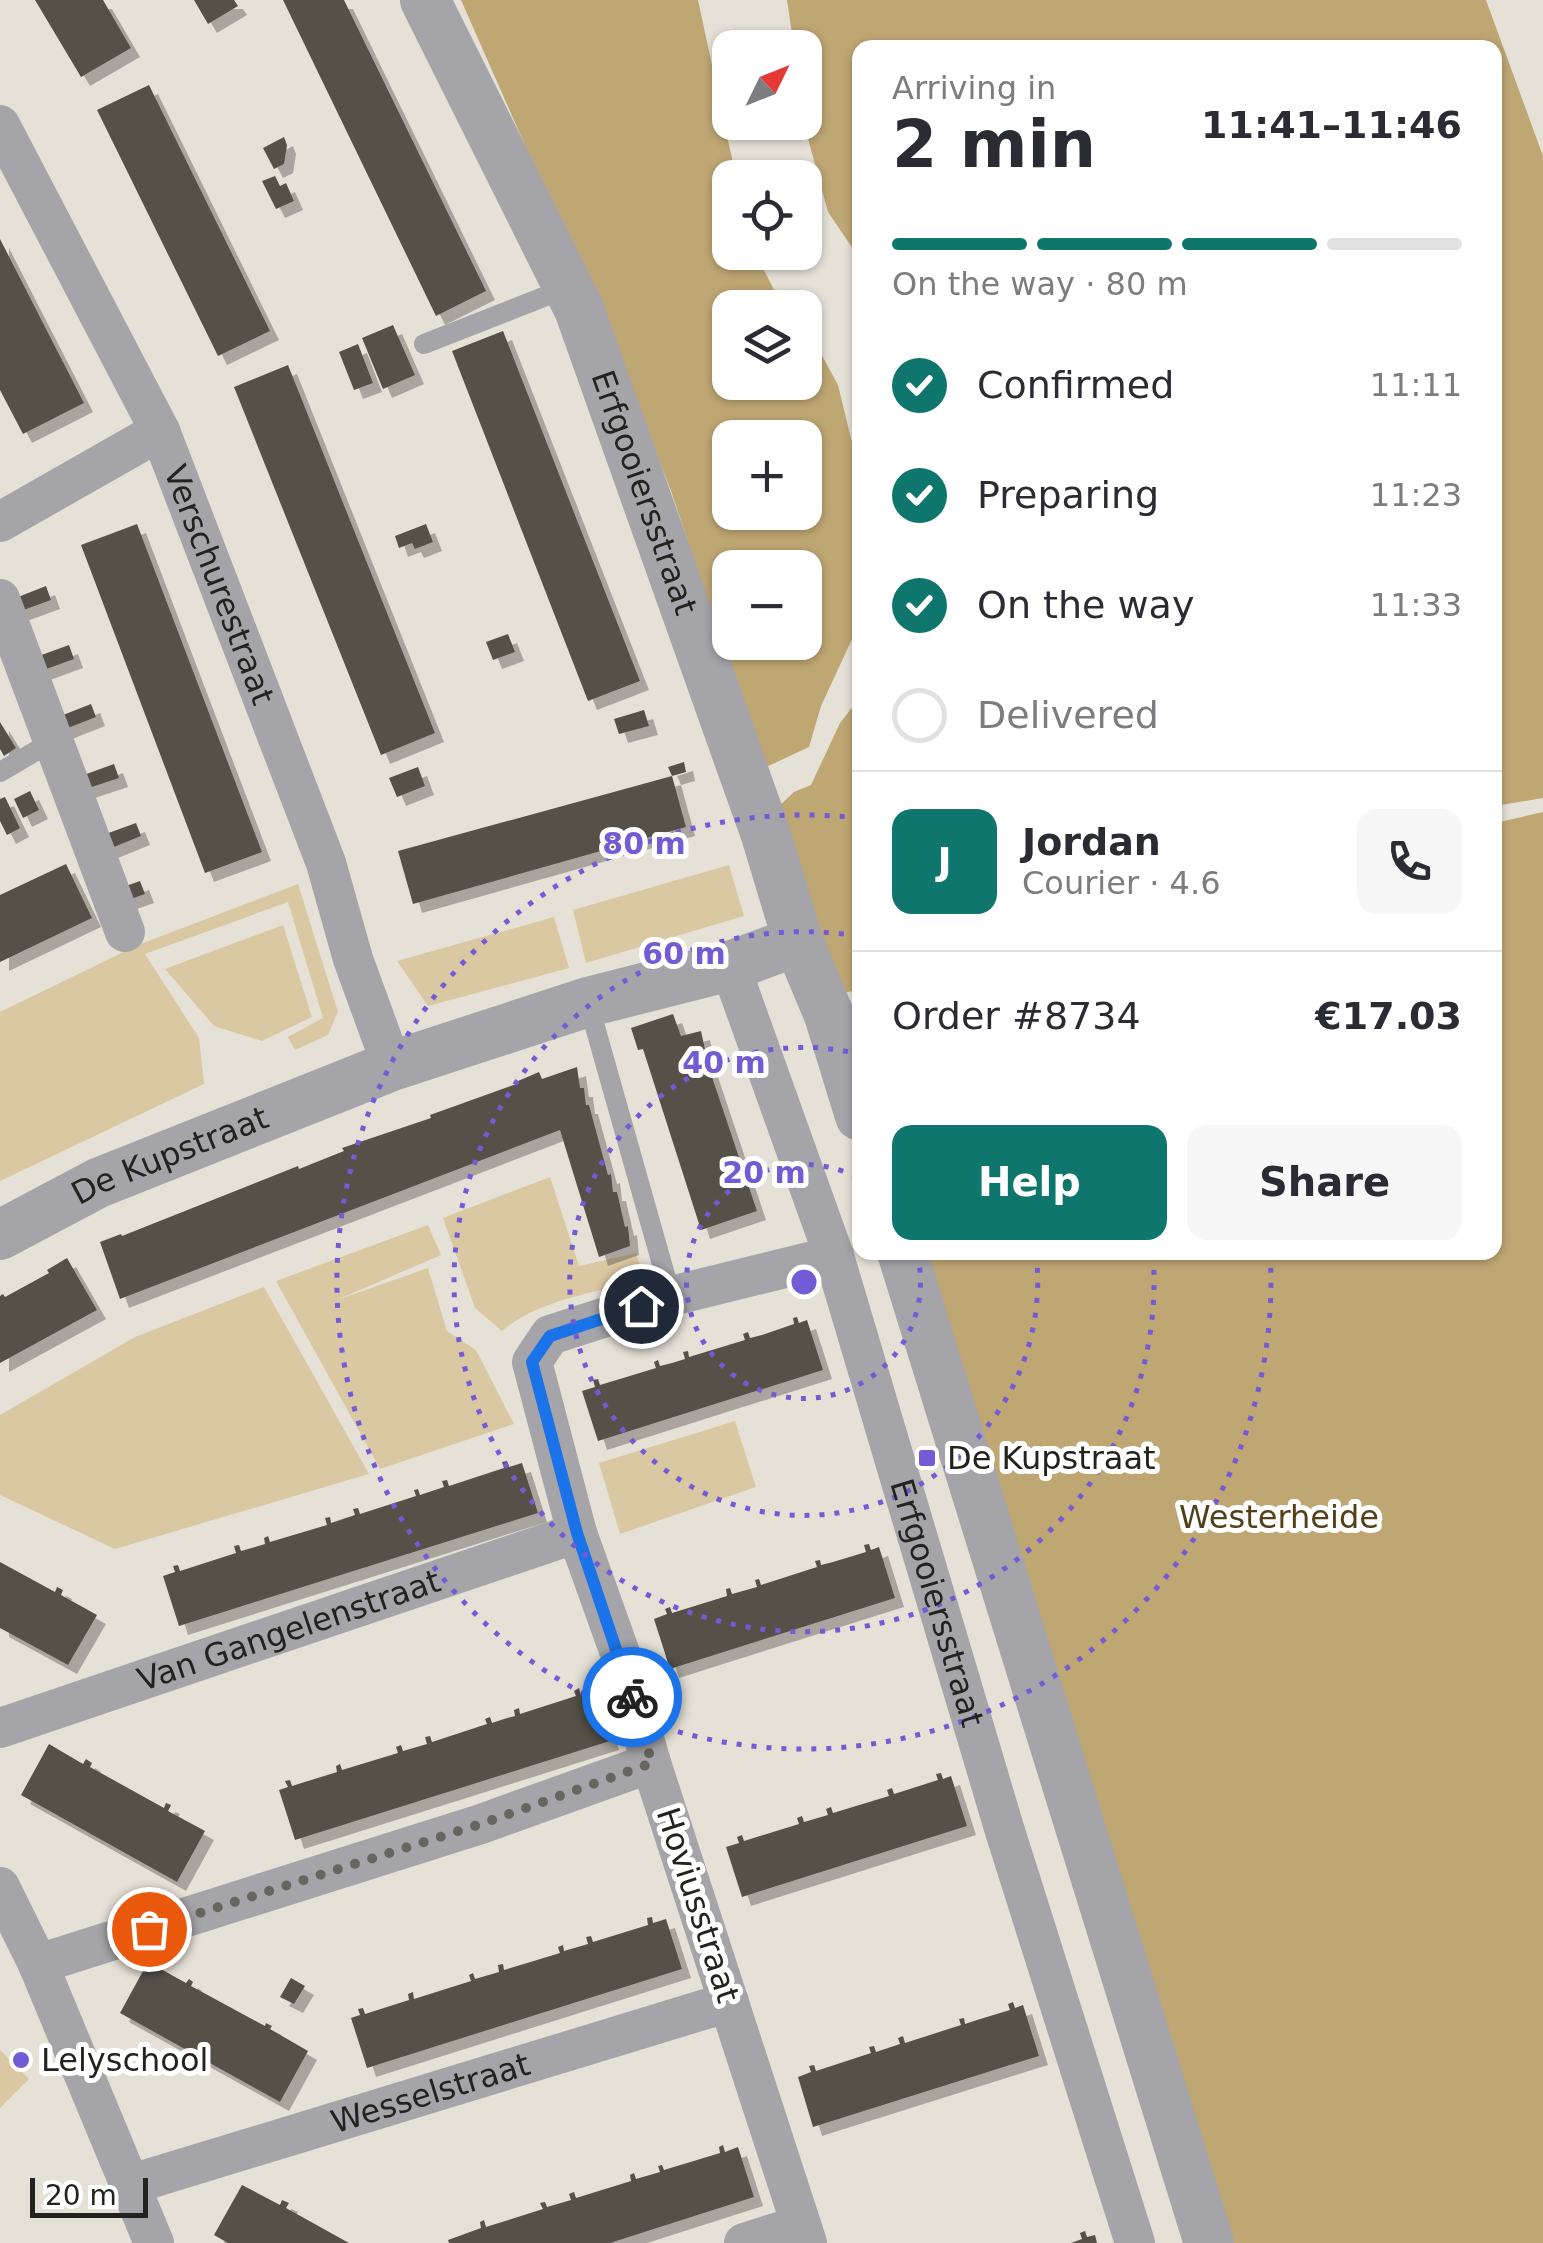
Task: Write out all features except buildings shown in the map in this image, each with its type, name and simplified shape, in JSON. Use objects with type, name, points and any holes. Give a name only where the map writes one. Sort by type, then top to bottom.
[{"type":"street","name":"Erfgooiersstraat","points":[[425,0],[568,287],[766,835],[798,940],[829,1015],[852,1090]]},
{"type":"street","name":"Verschurestraat","points":[[0,124],[160,431],[326,863],[354,959],[392,1066]]},
{"type":"street","points":[[0,522],[160,431]]},
{"type":"street","points":[[0,599],[125,932]]},
{"type":"street","name":"De Kupstraat","points":[[0,1234],[98,1182],[392,1066],[588,1002],[730,966],[798,940]]},
{"type":"street","name":"Erfgooiersstraat","points":[[730,966],[834,1256],[1004,1828],[1136,2243]]},
{"type":"street","name":"Hoviusstraat","points":[[804,2234],[620,1656],[577,1533],[532,1362],[550,1336],[671,1296],[834,1256]]},
{"type":"street","points":[[904,1260],[1209,2243]]},
{"type":"street","name":"Van Gangelenstraat","points":[[0,1728],[577,1533]]},
{"type":"street","points":[[38,1964],[481,1824],[652,1763]]},
{"type":"street","points":[[0,1886],[38,1964],[154,2243]]},
{"type":"street","name":"Wesselstraat","points":[[132,2184],[729,2002]]},
{"type":"street","points":[[744,2243],[804,2234]]},
{"type":"lane","points":[[424,344],[568,287]]},
{"type":"lane","points":[[0,772],[53,741]]},
{"type":"lane","points":[[588,1002],[671,1296]]},
{"type":"shaded area","points":[[729,865],[744,916],[586,963],[573,910]]},
{"type":"shaded area","points":[[298,884],[338,1012],[328,1035],[295,1050],[288,1037],[323,1018],[288,902],[145,954],[199,1038],[204,1084],[0,1181],[0,1012],[138,945]]},
{"type":"shaded area","points":[[554,917],[569,968],[428,1006],[397,961]]},
{"type":"shaded area","points":[[283,925],[312,1017],[262,1041],[214,1026],[165,969]]},
{"type":"shaded area","points":[[550,1177],[579,1266],[636,1253],[645,1280],[551,1304],[502,1331],[475,1308],[443,1218]]},
{"type":"shaded area","points":[[428,1225],[441,1255],[337,1300],[428,1268],[447,1331],[476,1350],[514,1424],[380,1469],[276,1281]]},
{"type":"shaded area","points":[[264,1287],[369,1474],[115,1549],[0,1495],[0,1415],[135,1337]]},
{"type":"shaded area","points":[[735,1421],[756,1487],[620,1534],[599,1463]]},
{"type":"shaded area","points":[[0,2050],[29,2079],[0,2108]]},
{"type":"green space","points":[[461,0],[698,0],[712,65],[712,140],[728,140],[732,160],[712,160],[712,270],[764,270],[774,290],[712,290],[712,400],[822,400],[822,356],[838,385],[852,442],[852,639],[821,706],[809,747],[764,768],[728,660],[822,660],[822,550],[712,550],[712,613],[671,491],[620,361]]},
{"type":"green space","points":[[787,0],[1486,0],[1501,40],[852,40],[852,247],[828,212],[822,190],[822,160],[814,160],[808,140],[822,140],[822,30],[791,30]]},
{"type":"green space","points":[[1502,44],[1543,156],[1543,798],[1502,805]]},
{"type":"green space","points":[[852,707],[852,991],[840,994],[777,808],[794,792],[811,785],[840,723]]},
{"type":"green space","name":"Westerheide","points":[[1543,812],[1543,2243],[1234,2243],[920,1260],[1502,1260],[1502,821]]},
{"type":"way so far","points":[[149,1929],[481,1824],[652,1763],[632,1697]]},
{"type":"place","name":"De Kupstraat","points":[[927,1458]]},
{"type":"place","name":"Lelyschool","points":[[21,2060]]},
{"type":"route","points":[[632,1697],[577,1533],[532,1362],[550,1336],[641,1306]]}]
